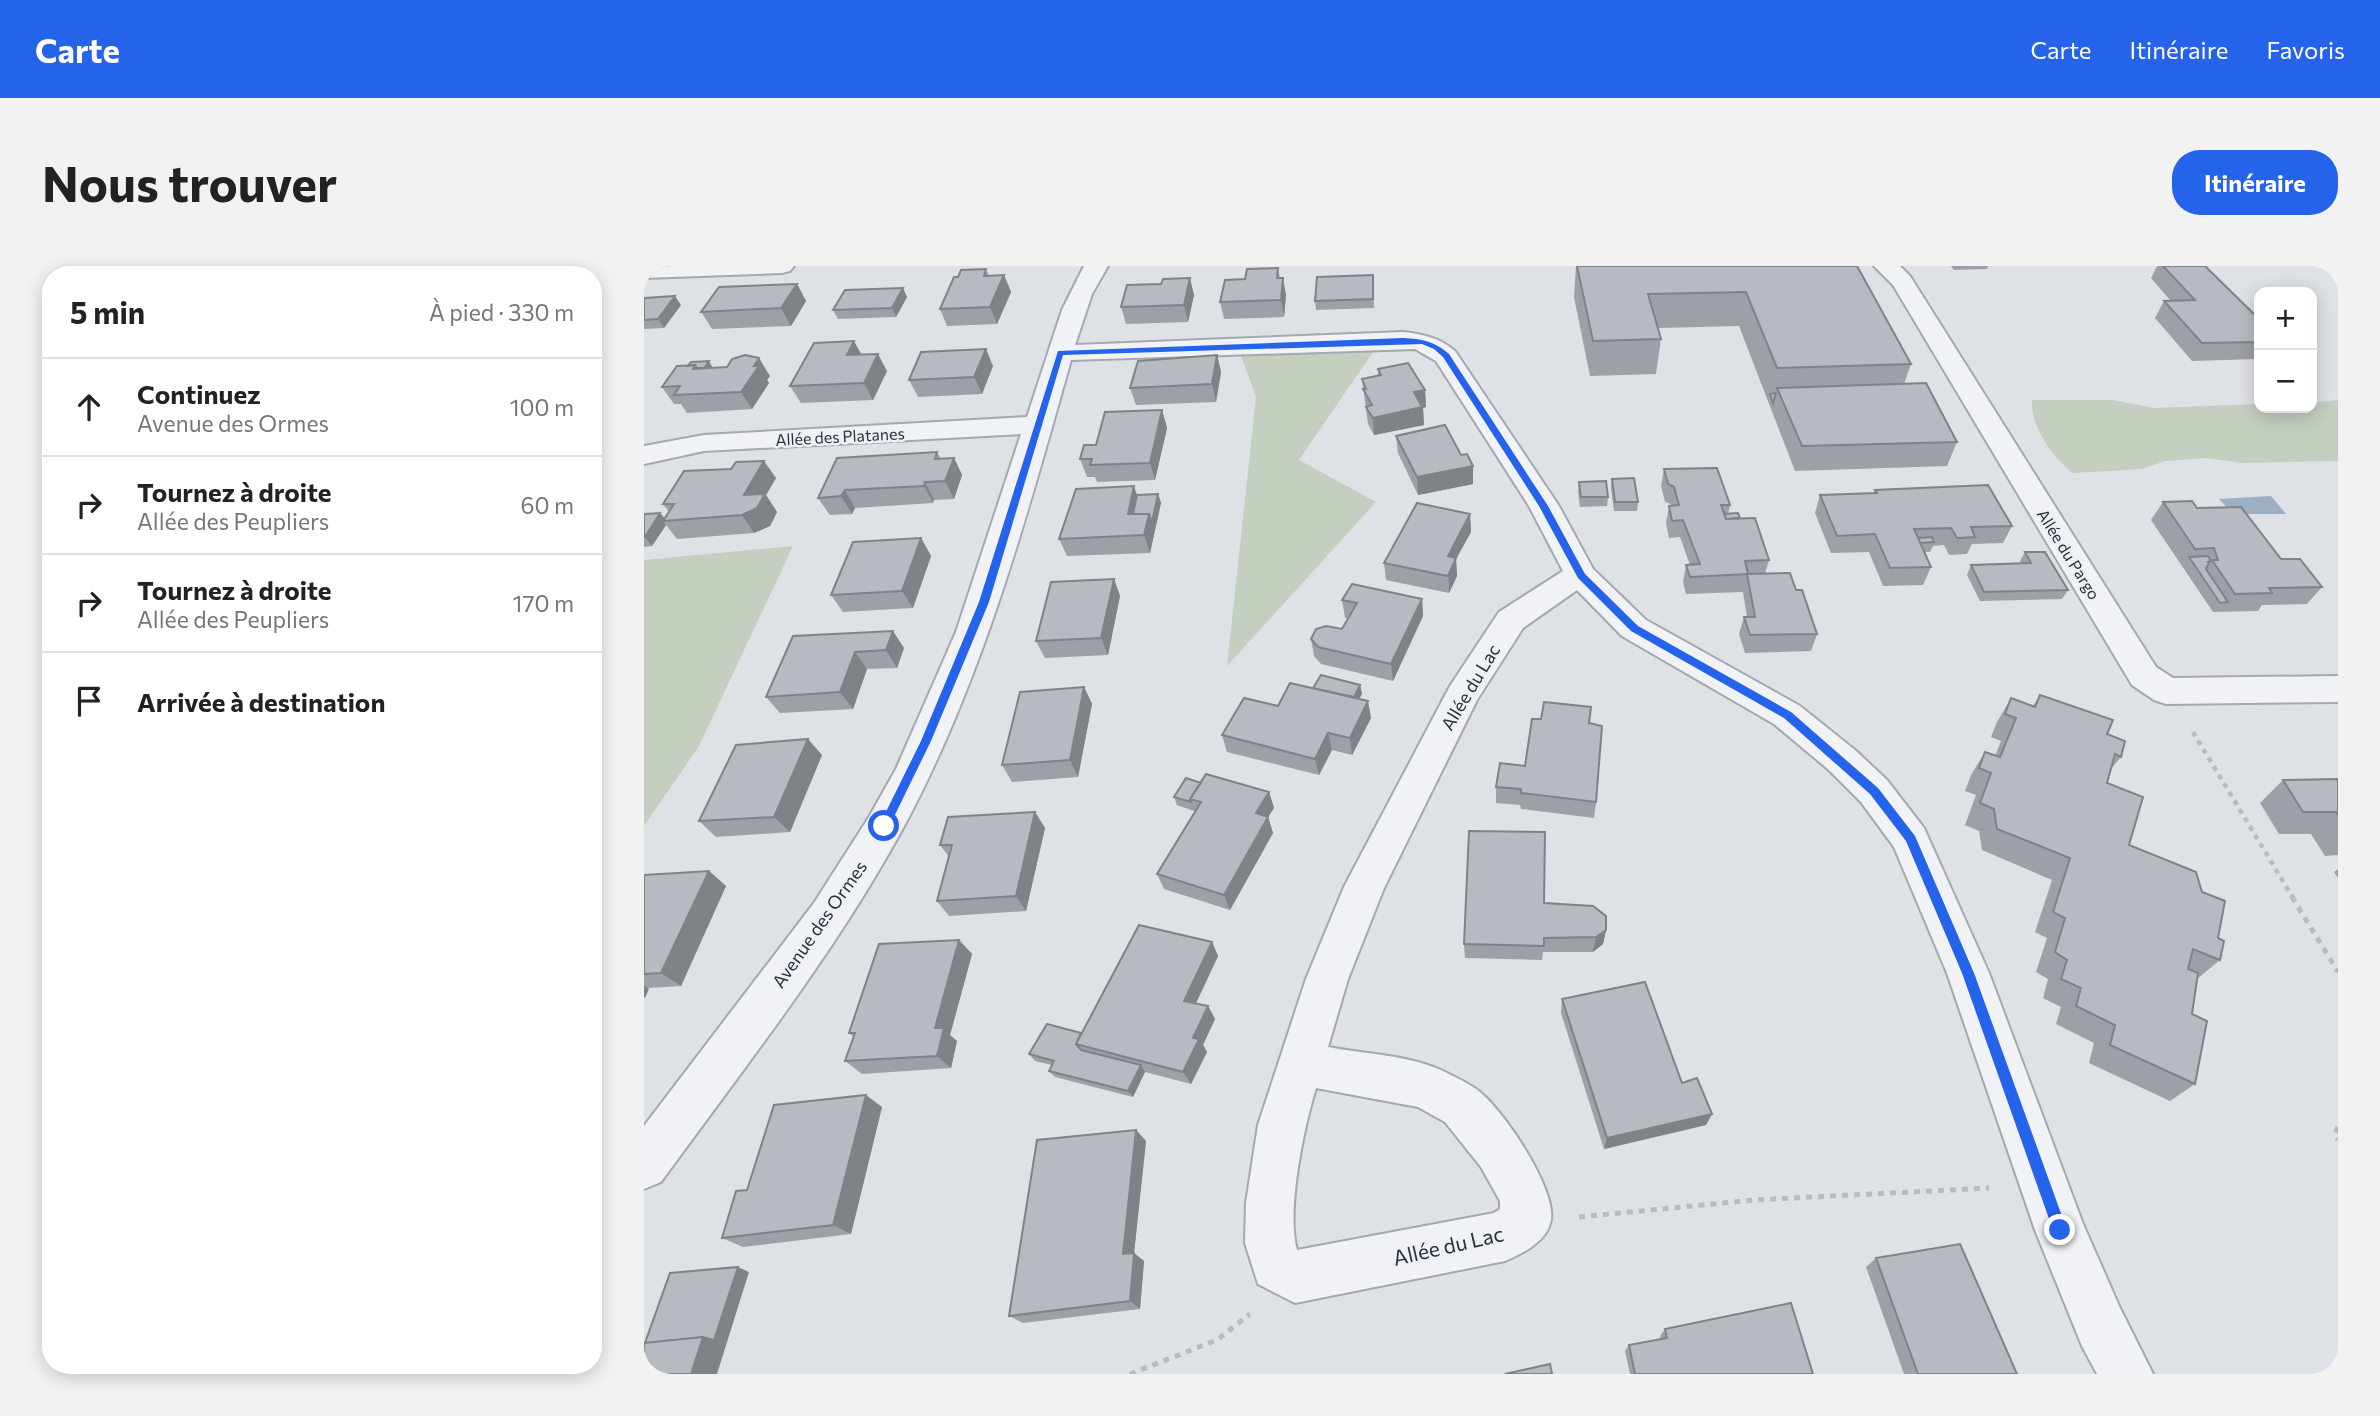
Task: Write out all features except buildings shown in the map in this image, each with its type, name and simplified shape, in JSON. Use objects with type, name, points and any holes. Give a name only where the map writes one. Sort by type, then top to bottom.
[{"type":"street","points":[[644,271],[782,266]]},
{"type":"street","name":"Avenue des Ormes","points":[[644,1165],[800,954],[845,890],[884,826],[926,741],[984,602],[1060,353],[1087,279],[1096,266]]},
{"type":"street","name":"Allée du Pargo","points":[[1886,266],[1908,291],[2144,676],[2166,691]]},
{"type":"street","points":[[1060,353],[1403,340],[1423,341],[1446,356],[1544,506],[1581,575],[1634,628],[1787,715],[1803,727],[1874,791],[1903,829],[1939,901],[2042,1183],[2101,1327],[2126,1374]]},
{"type":"street","name":"Allée des Platanes","points":[[644,455],[704,443],[1037,425]]},
{"type":"street","name":"Allée du Lac","points":[[1300,1064],[1425,1086],[1461,1106],[1498,1150],[1524,1196],[1525,1220],[1505,1236],[1295,1277],[1276,1266],[1270,1243],[1271,1203],[1281,1125],[1300,1064],[1327,979],[1364,887],[1462,695],[1511,620],[1561,585],[1581,575]]},
{"type":"street","points":[[2166,691],[2338,689]]},
{"type":"path","points":[[2166,691],[2338,972]]},
{"type":"path","points":[[2338,1127],[2335,1135],[2338,1140]]},
{"type":"path","points":[[1525,1220],[1595,1217],[1754,1200],[1993,1188],[2042,1183]]},
{"type":"path","points":[[1130,1374],[1217,1340],[1295,1277]]},
{"type":"green space","points":[[1373,352],[1299,460],[1376,502],[1227,666],[1256,397],[1241,356]]},
{"type":"green space","points":[[2032,400],[2113,400],[2154,408],[2254,404],[2254,413],[2317,413],[2317,402],[2338,400],[2338,461],[2243,463],[2206,458],[2165,461],[2142,469],[2073,473],[2044,441],[2032,410]]},
{"type":"green space","points":[[793,546],[699,746],[644,826],[644,560]]},
{"type":"water","points":[[2271,496],[2286,514],[2233,514],[2219,499]]},
{"type":"route","points":[[884,826],[926,741],[984,602],[1060,353],[1423,341],[1446,356],[1544,506],[1563,546],[1581,575],[1634,628],[1787,715],[1803,727],[1874,791],[1910,839],[1968,973],[2060,1230]]}]
